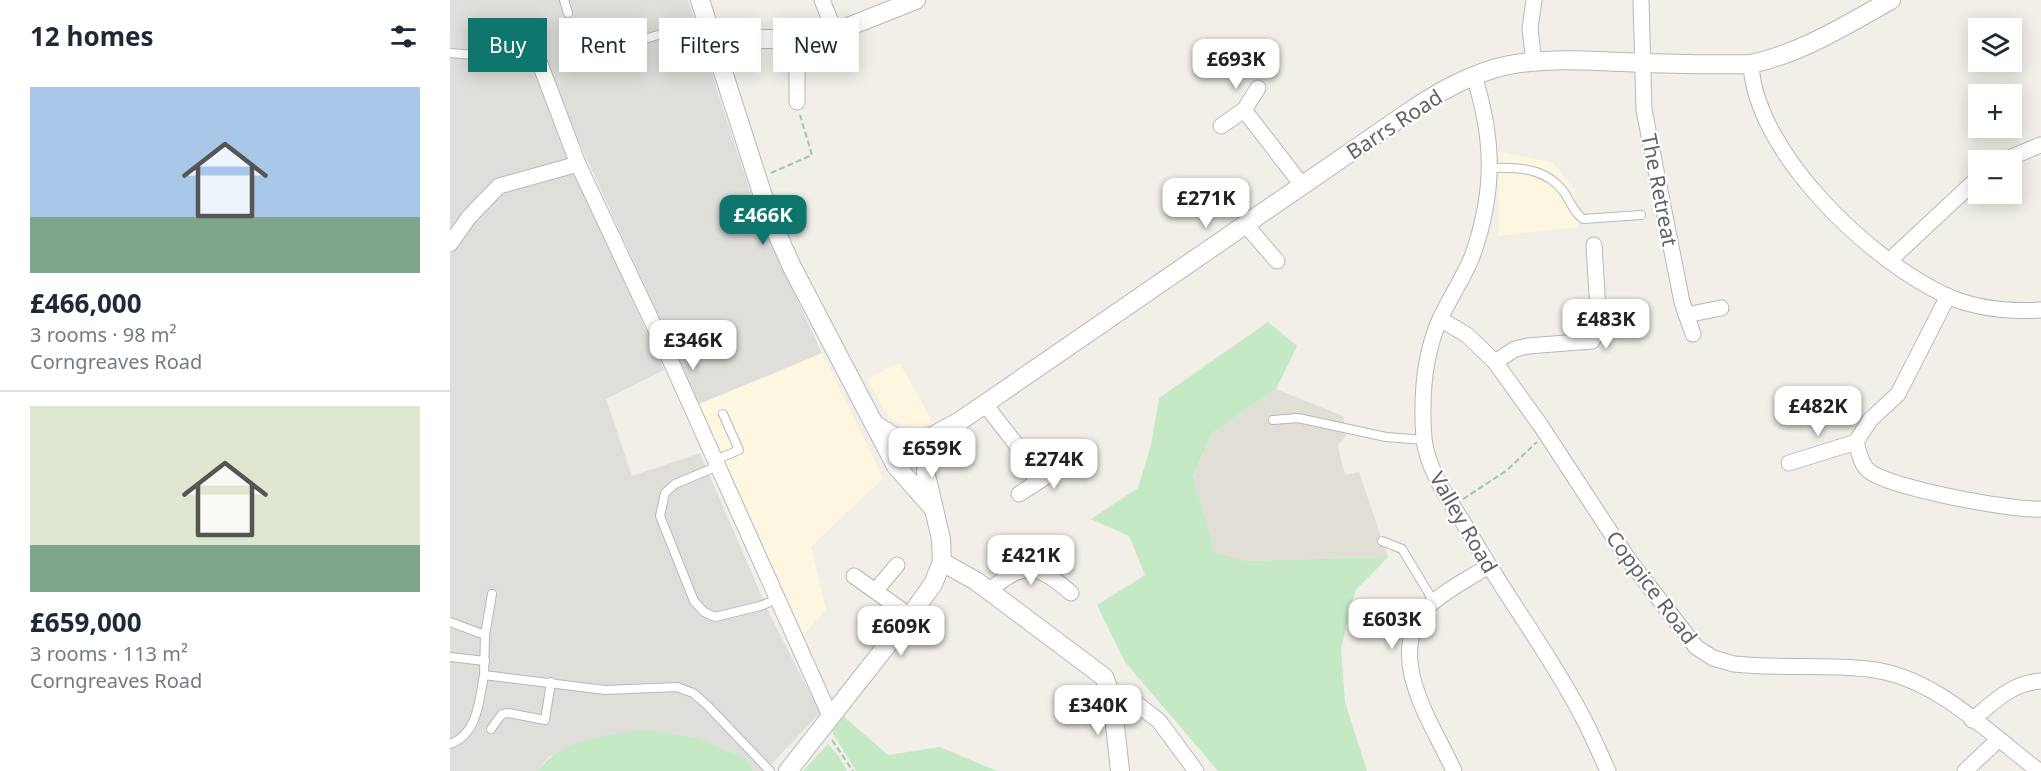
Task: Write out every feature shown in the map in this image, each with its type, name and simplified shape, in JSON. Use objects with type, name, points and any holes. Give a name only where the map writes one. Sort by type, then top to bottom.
[{"type":"street","points":[[700,0],[706,18]]},
{"type":"street","points":[[822,0],[829,18]]},
{"type":"street","points":[[859,23],[916,0]]},
{"type":"street","points":[[1534,0],[1530,29],[1534,62]]},
{"type":"street","name":"The Retreat","points":[[1641,0],[1644,110],[1686,315],[1693,334]]},
{"type":"street","name":"Barrs Road","points":[[912,442],[931,437],[960,421],[1436,94],[1474,76],[1507,66],[1576,60],[1751,64],[1773,59],[1806,46],[1891,0]]},
{"type":"street","points":[[1751,64],[1752,83],[1758,105],[1776,144],[1838,217],[1889,261],[1948,296],[1996,310],[2041,310]]},
{"type":"street","points":[[543,72],[578,164],[778,599],[826,724]]},
{"type":"street","points":[[724,72],[770,218],[792,267],[899,468],[932,507]]},
{"type":"street","points":[[796,72],[796,102]]},
{"type":"street","name":"Valley Road","points":[[1474,76],[1485,109],[1491,168],[1485,207],[1472,255],[1440,320],[1426,372],[1424,440],[1432,469],[1488,566],[1580,712],[1608,771]]},
{"type":"street","points":[[1221,126],[1244,110],[1258,88]]},
{"type":"street","points":[[1244,110],[1302,185]]},
{"type":"street","points":[[2022,153],[2040,145]]},
{"type":"street","points":[[450,241],[484,199],[499,186],[578,164]]},
{"type":"street","points":[[1889,261],[1968,187]]},
{"type":"street","points":[[1245,224],[1277,261]]},
{"type":"street","points":[[1495,362],[1515,349],[1528,346],[1592,341],[1599,327],[1598,251]]},
{"type":"street","points":[[1789,463],[1856,442],[1870,420],[1898,394],[1948,296]]},
{"type":"street","points":[[1686,315],[1721,308]]},
{"type":"street","name":"Coppice Road","points":[[1440,320],[1467,335],[1495,362],[1546,434],[1628,560],[1696,647],[1713,658],[1734,664],[1869,669],[1895,674],[1936,691],[2039,771]]},
{"type":"street","points":[[984,404],[1015,443],[1037,481]]},
{"type":"street","name":"Barrs Road","points":[[928,462],[937,445],[960,421]]},
{"type":"street","points":[[788,771],[910,616],[933,584],[942,562],[941,539],[932,507],[925,448],[898,439],[876,425]]},
{"type":"street","points":[[899,468],[899,447],[912,442]]},
{"type":"street","points":[[1856,442],[1861,460],[1868,471],[1885,480],[1978,501],[2041,509]]},
{"type":"street","points":[[1019,494],[1072,460]]},
{"type":"street","points":[[899,468],[919,474],[928,462]]},
{"type":"street","points":[[942,562],[989,591],[1104,677],[1112,697],[1120,771]]},
{"type":"street","points":[[876,590],[897,565]]},
{"type":"street","points":[[1454,771],[1418,691],[1409,662],[1413,631],[1422,615],[1434,602],[1488,566]]},
{"type":"street","points":[[989,591],[1015,572],[1028,569],[1046,572],[1071,593]]},
{"type":"street","points":[[854,576],[910,616]]},
{"type":"street","points":[[1972,720],[2016,685],[2041,681]]},
{"type":"street","points":[[1112,697],[1128,697],[1159,721],[1196,771]]},
{"type":"street","points":[[1965,771],[1998,740]]},
{"type":"lane","points":[[564,0],[568,13]]},
{"type":"lane","points":[[450,53],[468,54]]},
{"type":"lane","points":[[1491,168],[1535,170],[1553,180],[1575,214],[1583,219],[1641,216]]},
{"type":"lane","points":[[723,414],[739,450],[675,484],[665,493],[660,516],[694,601],[704,612],[716,617],[778,599]]},
{"type":"lane","points":[[1273,420],[1298,418],[1386,437],[1424,440]]},
{"type":"lane","points":[[1382,541],[1402,549],[1434,602]]},
{"type":"lane","points":[[450,744],[462,740],[476,717],[484,675],[485,635],[492,594]]},
{"type":"lane","points":[[450,622],[485,635]]},
{"type":"lane","points":[[450,657],[485,661]]},
{"type":"lane","points":[[484,675],[605,690],[677,687],[693,693],[770,771]]},
{"type":"lane","points":[[491,729],[502,714],[508,713],[545,720],[551,682]]},
{"type":"path","points":[[765,176],[812,155],[796,102]]},
{"type":"path","points":[[1454,506],[1506,471],[1546,434]]},
{"type":"path","points":[[826,724],[853,771]]},
{"type":"shaded area","points":[[450,0],[688,0],[694,18],[659,18],[659,72],[711,72],[757,213],[822,353],[699,404],[570,122],[555,128],[664,370],[606,399],[632,476],[700,453],[769,613],[820,713],[765,771],[753,771],[746,758],[694,737],[642,729],[548,757],[538,771],[450,771]]},
{"type":"shaded area","points":[[1499,152],[1552,162],[1575,190],[1578,227],[1498,236]]},
{"type":"shaded area","points":[[822,353],[883,478],[811,547],[826,610],[804,634],[699,404]]},
{"type":"shaded area","points":[[900,364],[934,424],[913,428],[901,425],[888,416],[867,379]]},
{"type":"shaded area","points":[[1276,389],[1343,416],[1346,435],[1338,446],[1345,475],[1359,472],[1388,557],[1247,561],[1215,552],[1193,478],[1212,433]]},
{"type":"green space","points":[[1268,322],[1297,346],[1276,389],[1212,433],[1193,477],[1215,552],[1247,561],[1388,557],[1355,591],[1341,649],[1345,702],[1367,771],[1218,771],[1125,662],[1097,605],[1145,575],[1129,536],[1091,519],[1138,488],[1151,445],[1159,398]]},
{"type":"green space","points":[[843,716],[888,755],[940,747],[997,771],[856,771],[832,732]]},
{"type":"green space","points":[[642,729],[694,737],[746,758],[753,771],[538,771],[548,760],[572,745]]},
{"type":"green space","points":[[828,744],[838,755],[847,771],[803,771]]}]
